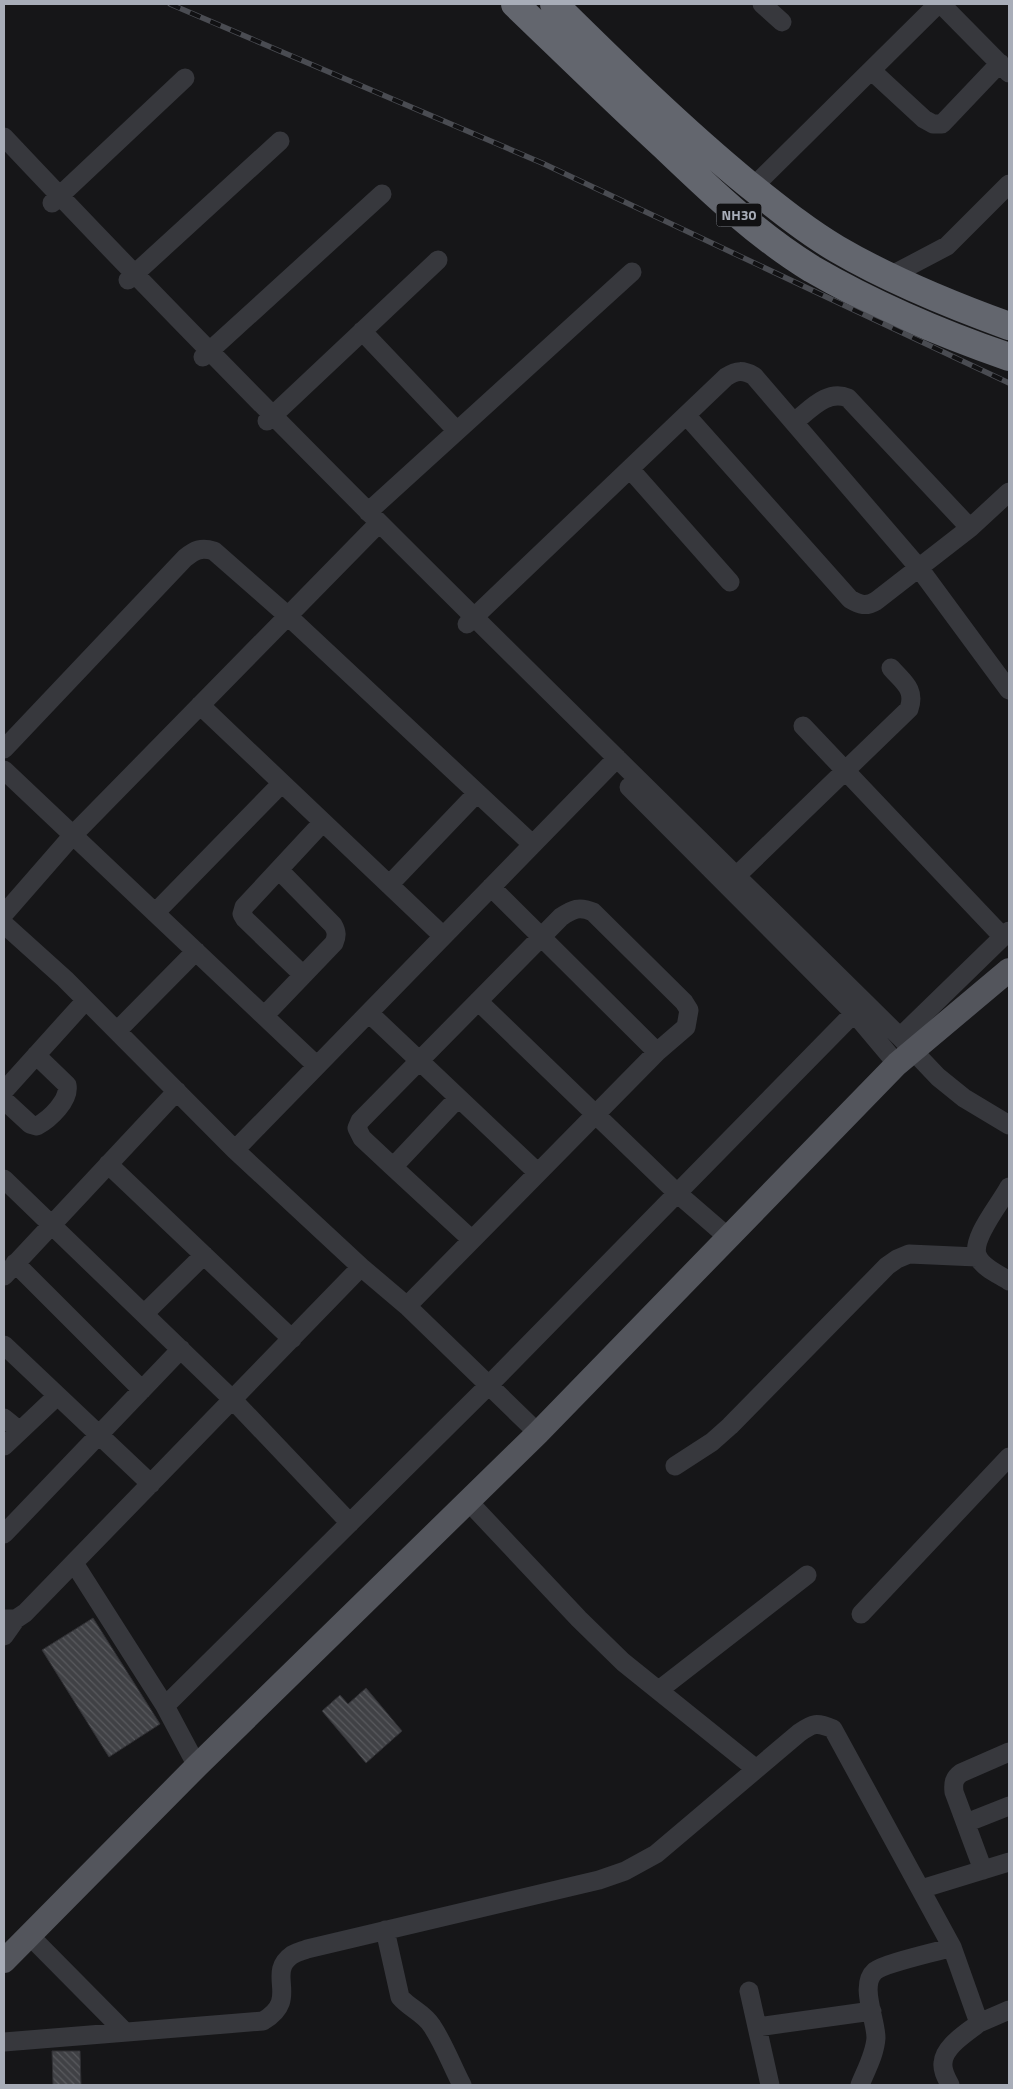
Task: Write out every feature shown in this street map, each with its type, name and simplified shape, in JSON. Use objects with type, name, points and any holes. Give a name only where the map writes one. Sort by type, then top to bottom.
[{"type":"highway","name":"NH30","points":[[515,4],[705,186],[764,236],[812,268],[880,304],[1009,357]]},
{"type":"highway","name":"NH30","points":[[554,4],[666,114],[752,188],[796,222],[837,249],[890,276],[1009,326]]},
{"type":"main road","points":[[4,1961],[197,1766],[538,1433],[728,1238],[904,1051],[1009,970]]},
{"type":"street","points":[[762,4],[782,22]]},
{"type":"street","points":[[752,188],[872,70],[940,4],[1005,68],[942,124],[933,124],[924,119],[872,70]]},
{"type":"street","points":[[56,199],[185,78]]},
{"type":"street","points":[[4,137],[56,199],[270,418],[904,1051]]},
{"type":"street","points":[[132,277],[280,141]]},
{"type":"street","points":[[4,154],[56,199]]},
{"type":"street","points":[[890,276],[947,246],[1009,184]]},
{"type":"street","points":[[207,354],[382,194]]},
{"type":"street","points":[[270,418],[438,260]]},
{"type":"street","points":[[4,914],[73,835],[288,616],[457,431],[632,272]]},
{"type":"street","points":[[362,331],[457,431]]},
{"type":"street","points":[[471,620],[726,377],[735,371],[745,371],[754,376],[919,568],[1009,690]]},
{"type":"street","points":[[794,422],[833,394],[840,394],[848,398],[970,528]]},
{"type":"street","points":[[686,415],[854,601],[859,604],[868,605],[919,568],[970,528],[1009,492]]},
{"type":"street","points":[[630,469],[730,582]]},
{"type":"street","points":[[4,749],[178,565],[194,550],[205,548],[214,552],[288,616],[532,844]]},
{"type":"street","points":[[732,880],[909,709],[912,701],[911,692],[891,668]]},
{"type":"street","points":[[200,705],[443,936]]},
{"type":"street","points":[[803,726],[1006,934],[904,1051]]},
{"type":"street","points":[[235,1150],[613,762]]},
{"type":"street","points":[[4,770],[317,1066]]},
{"type":"street","points":[[155,913],[282,783]]},
{"type":"street","points":[[390,885],[477,793]]},
{"type":"street","points":[[303,975],[242,914],[244,907],[323,822]]},
{"type":"street","points":[[264,1016],[334,943],[336,931],[279,870]]},
{"type":"street","points":[[732,880],[854,1013],[964,1098],[1009,1125]]},
{"type":"street","points":[[491,887],[657,1052]]},
{"type":"street","points":[[407,1306],[596,1115],[657,1052],[686,1027],[689,1010],[677,995],[593,912],[582,908],[573,909],[561,917],[360,1121],[358,1128],[362,1138],[472,1240]]},
{"type":"street","points":[[4,924],[86,1000],[235,1150],[407,1306],[538,1433]]},
{"type":"street","points":[[117,1031],[196,951]]},
{"type":"street","points":[[4,1091],[86,1000]]},
{"type":"street","points":[[478,1001],[677,1193],[728,1238]]},
{"type":"street","points":[[368,1013],[538,1173]]},
{"type":"street","points":[[165,1706],[488,1386],[854,1013]]},
{"type":"street","points":[[4,1100],[30,1124],[37,1126],[45,1122],[66,1097],[67,1085],[36,1055]]},
{"type":"street","points":[[142,1390],[9,1269],[177,1091]]},
{"type":"street","points":[[393,1166],[458,1098]]},
{"type":"street","points":[[108,1164],[292,1339]]},
{"type":"street","points":[[4,1179],[233,1400],[350,1523]]},
{"type":"street","points":[[1008,1193],[983,1230],[976,1246],[977,1257],[984,1265],[1009,1281]]},
{"type":"street","points":[[675,1466],[712,1442],[730,1426],[897,1258],[909,1254],[977,1257]]},
{"type":"street","points":[[144,1314],[204,1255]]},
{"type":"street","points":[[4,1636],[10,1619],[25,1613],[362,1267]]},
{"type":"street","points":[[4,1346],[151,1484]]},
{"type":"street","points":[[4,1534],[180,1349]]},
{"type":"street","points":[[4,1446],[57,1396]]},
{"type":"street","points":[[4,1418],[20,1431]]},
{"type":"street","points":[[861,1614],[1009,1457]]},
{"type":"street","points":[[468,1501],[579,1619],[623,1662],[756,1769]]},
{"type":"street","points":[[74,1563],[165,1706],[197,1766]]},
{"type":"street","points":[[659,1690],[807,1575]]},
{"type":"street","points":[[4,2042],[262,2021],[272,2016],[280,2006],[282,1992],[280,1973],[283,1964],[292,1955],[307,1949],[599,1880],[625,1871],[656,1854],[811,1725],[821,1724],[833,1729],[952,1947],[979,2023]]},
{"type":"street","points":[[983,1870],[954,1792],[953,1784],[956,1777],[961,1773],[1009,1752]]},
{"type":"street","points":[[966,1823],[1009,1806]]},
{"type":"street","points":[[921,1889],[1009,1862]]},
{"type":"street","points":[[385,1930],[400,1997],[432,2026],[462,2085]]},
{"type":"street","points":[[30,1936],[126,2032]]},
{"type":"street","points":[[860,2085],[875,2047],[876,2036],[868,1986],[869,1978],[882,1967],[952,1947]]},
{"type":"street","points":[[749,1990],[770,2085]]},
{"type":"street","points":[[950,2085],[942,2064],[946,2054],[953,2045],[979,2023],[1009,2010]]},
{"type":"street","points":[[757,2027],[872,2011]]},
{"type":"building","points":[[93,1618],[160,1724],[109,1757],[42,1650]]},
{"type":"building","points":[[366,1688],[402,1731],[366,1763],[322,1711],[340,1695],[348,1704]]},
{"type":"building","points":[[52,2051],[80,2051],[81,2085],[53,2085]]},
{"type":"railway","points":[[170,4],[542,163],[1009,383]]}]
